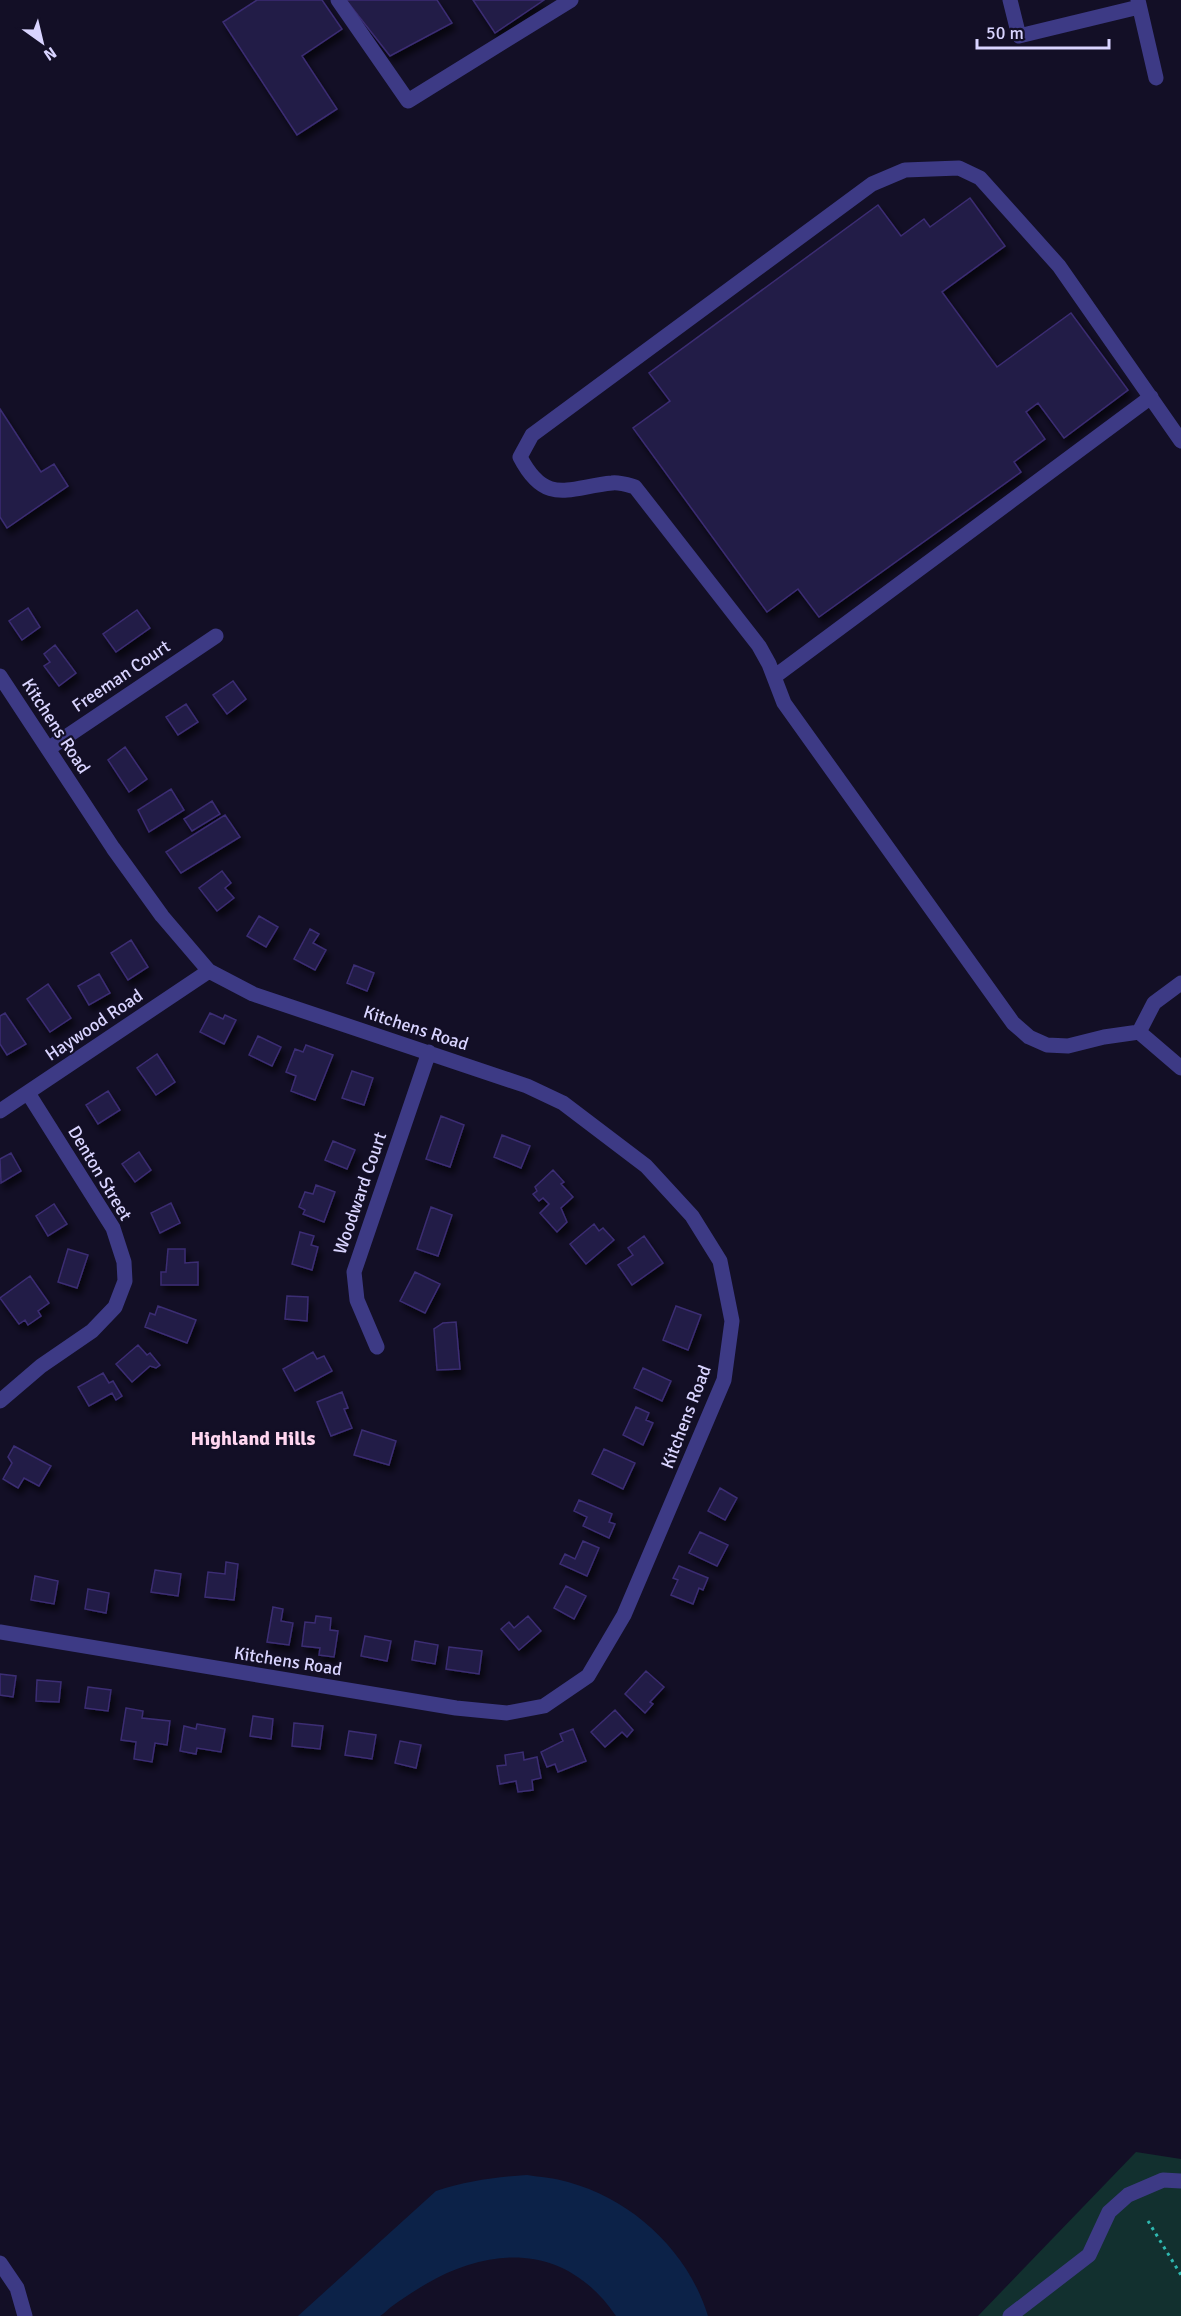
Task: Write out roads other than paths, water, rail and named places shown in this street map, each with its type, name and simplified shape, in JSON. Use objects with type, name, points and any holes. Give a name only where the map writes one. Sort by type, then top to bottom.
[{"type":"street","points":[[338,0],[408,101],[571,0]]},
{"type":"street","points":[[1010,0],[1019,36],[1138,3],[1156,78]]},
{"type":"street","points":[[1181,441],[1059,266],[981,178],[959,168],[905,170],[872,184],[532,435],[520,457],[530,476],[547,488],[573,491],[614,482],[635,487],[759,646],[769,664],[784,703],[1013,1023],[1029,1037],[1047,1045],[1068,1046],[1104,1037],[1139,1032],[1181,1068]]},
{"type":"street","points":[[774,677],[1151,398]]},
{"type":"street","name":"Freeman Court","points":[[48,748],[216,636]]},
{"type":"street","name":"Kitchens Road","points":[[0,676],[112,848],[162,916],[209,971],[253,994],[527,1086],[563,1103],[646,1166],[692,1216],[720,1261],[732,1321],[724,1380],[624,1615],[588,1676],[544,1706],[507,1713],[456,1708],[0,1632]]},
{"type":"street","name":"Haywood Road","points":[[0,1111],[209,971]]},
{"type":"street","points":[[1139,1032],[1154,1003],[1181,983]]},
{"type":"street","name":"Woodward Court","points":[[377,1347],[357,1300],[354,1272],[429,1052]]},
{"type":"street","name":"Denton Street","points":[[0,1401],[41,1366],[92,1331],[115,1307],[125,1281],[124,1262],[113,1228],[28,1093]]},
{"type":"street","points":[[1010,2316],[1089,2255],[1109,2212],[1128,2195],[1163,2180],[1181,2181]]},
{"type":"street","points":[[0,2263],[17,2288],[26,2316]]},
{"type":"water","points":[[527,2175],[563,2181],[592,2190],[636,2215],[655,2231],[687,2270],[708,2316],[616,2316],[597,2293],[576,2275],[553,2264],[528,2258],[503,2258],[478,2262],[452,2271],[417,2289],[380,2316],[298,2316],[436,2191],[481,2180]]},
{"type":"district","name":"Highland Hills","points":[[253,1438]]}]
